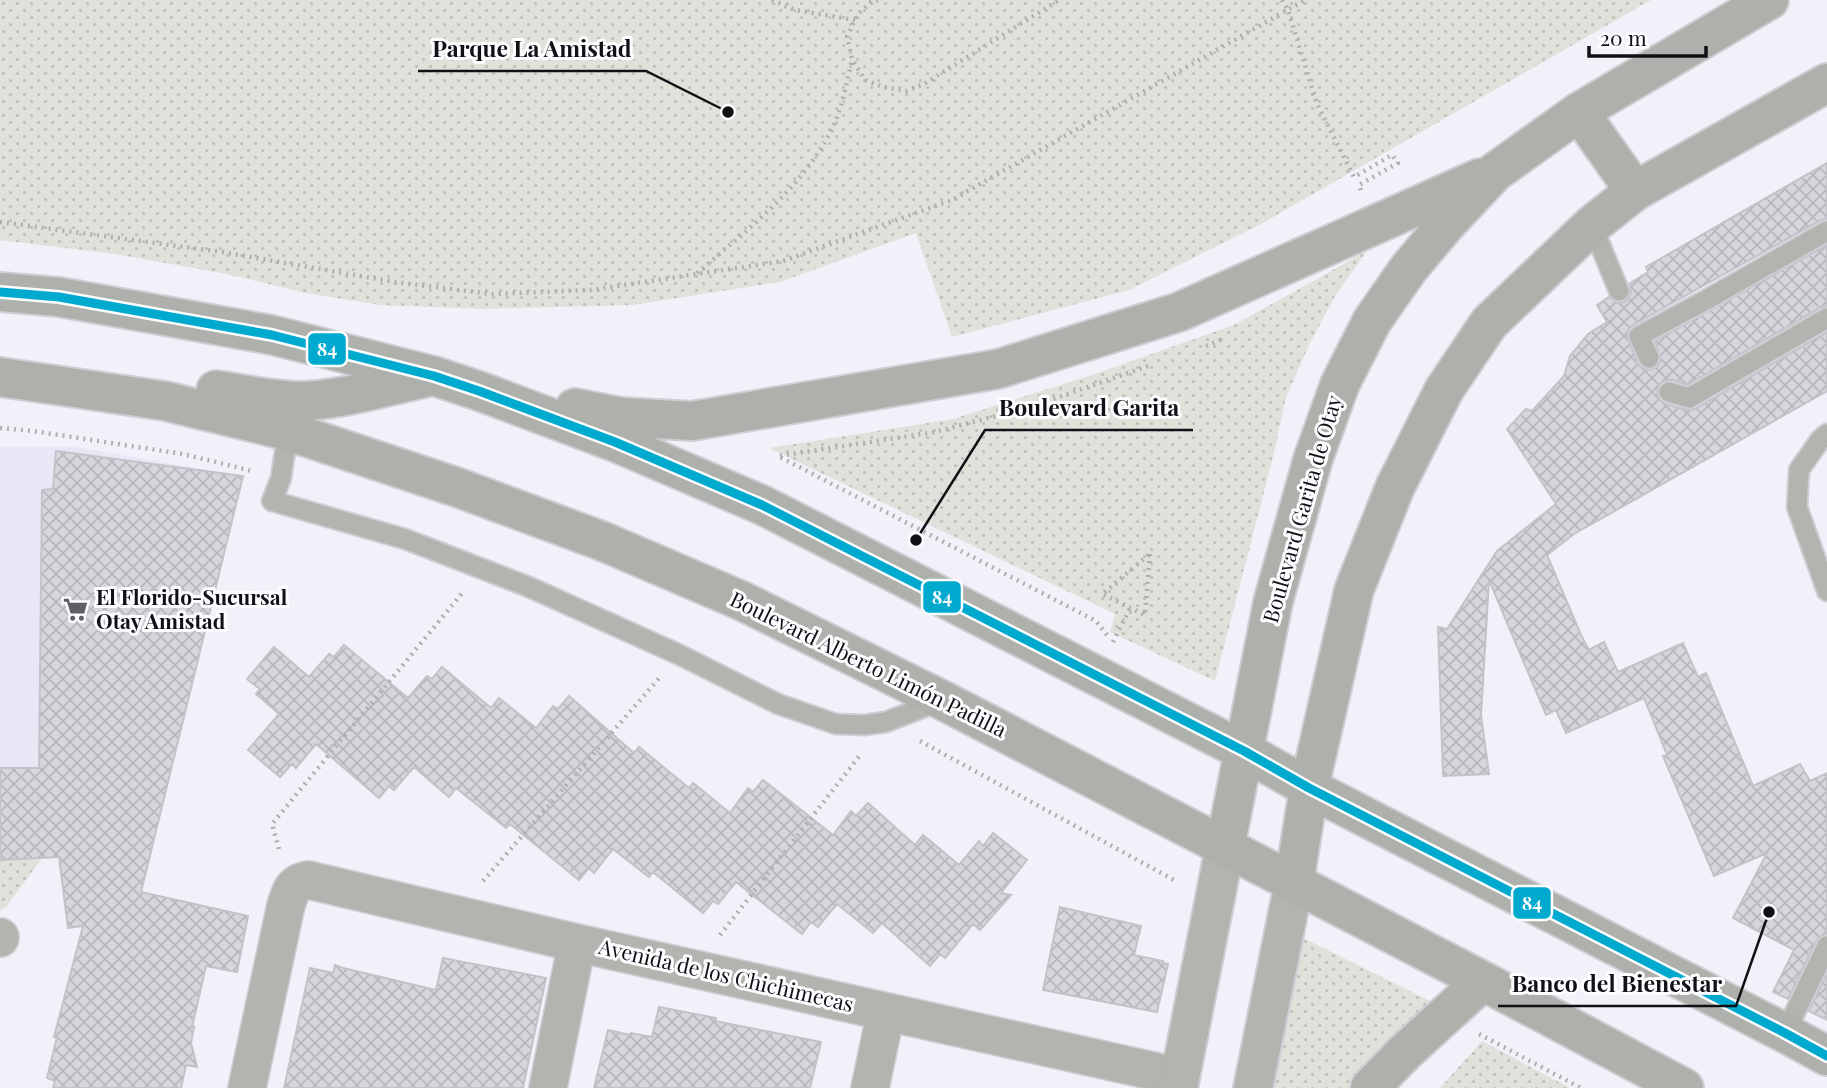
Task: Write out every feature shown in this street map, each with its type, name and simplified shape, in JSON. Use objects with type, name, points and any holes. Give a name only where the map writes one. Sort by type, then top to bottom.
[{"type":"highway","name":"Boulevard Garita de Otay","points":[[1225,847],[1273,602],[1313,460],[1340,384],[1373,321],[1409,268],[1495,172],[1579,112],[1769,0]]},
{"type":"highway","points":[[1294,883],[1309,788],[1354,590],[1395,487],[1444,390],[1489,323],[1592,225],[1635,191],[1827,83]]},
{"type":"highway","points":[[1579,112],[1635,191]]},
{"type":"highway","points":[[479,391],[621,417],[692,421],[998,369],[1179,312],[1495,172]]},
{"type":"highway","points":[[0,292],[60,298],[272,335],[434,376],[615,442],[762,505],[1244,751],[1309,788],[1786,1032],[1827,1056]]},
{"type":"highway","points":[[0,365],[92,369],[264,398],[302,401],[345,395],[434,376]]},
{"type":"highway","name":"Boulevard Alberto Limón Padilla","points":[[0,377],[165,401],[288,431],[459,488],[602,541],[742,601],[942,700],[1684,1088]]},
{"type":"highway","points":[[1370,1088],[1483,981]]},
{"type":"main road","name":"Boulevard Garita de Otay","points":[[1179,1083],[1225,847]]},
{"type":"main road","points":[[1253,1088],[1294,883]]},
{"type":"street","name":"Avenida de los Chichimecas","points":[[289,898],[298,882],[307,880],[886,1012],[1179,1083]]},
{"type":"street","points":[[247,1088],[289,898]]},
{"type":"street","points":[[548,1088],[577,943]]},
{"type":"street","points":[[870,1088],[886,1012]]},
{"type":"lane","points":[[1592,225],[1619,291]]},
{"type":"lane","points":[[1649,358],[1637,334],[1706,300],[1827,231]]},
{"type":"lane","points":[[1669,393],[1689,398],[1827,318]]},
{"type":"lane","points":[[288,431],[281,478],[272,501],[405,539],[529,587],[680,654],[778,704],[836,724],[864,725],[886,722],[942,700]]},
{"type":"lane","points":[[1827,434],[1799,470],[1797,507],[1827,591]]},
{"type":"lane","points":[[1786,1032],[1827,947]]},
{"type":"path","points":[[772,0],[795,10],[855,20]]},
{"type":"path","points":[[878,0],[871,2],[857,15],[847,37],[852,59],[865,80],[906,91],[924,84],[1059,0]]},
{"type":"path","points":[[1282,0],[1288,10],[1317,104],[1354,177],[1392,155],[1398,163],[1359,185],[1378,223]]},
{"type":"path","points":[[0,222],[222,252],[395,282],[491,293],[591,290],[783,261],[952,200],[1305,0]]},
{"type":"path","points":[[696,274],[758,221],[797,182],[830,133],[842,103],[852,59]]},
{"type":"path","points":[[1200,348],[1225,338]]},
{"type":"path","points":[[1113,643],[1096,621],[778,456],[934,432],[1033,406],[1149,366]]},
{"type":"path","points":[[1150,554],[1145,615],[1130,608],[1102,594],[1150,554]]},
{"type":"path","points":[[289,898],[272,824],[482,569]]},
{"type":"path","points":[[1124,621],[1130,608]]},
{"type":"path","points":[[455,914],[680,654]]},
{"type":"path","points":[[693,969],[886,722]]},
{"type":"path","points":[[1444,1016],[1581,1088]]},
{"type":"shaded area","points":[[0,0],[1651,0],[1261,224],[1129,290],[952,337],[916,233],[780,282],[632,305],[485,309],[380,305],[306,293],[227,274],[115,254],[0,240]]},
{"type":"shaded area","points":[[1367,251],[1335,296],[1286,397],[1215,681],[1110,632],[1115,614],[769,448],[953,419],[1089,376],[1234,325]]},
{"type":"shaded area","points":[[0,447],[75,447],[243,476],[151,852],[0,860]]},
{"type":"shaded area","points":[[42,858],[6,907],[0,910],[0,860]]},
{"type":"shaded area","points":[[1303,938],[1430,1001],[1353,1088],[1273,1088]]},
{"type":"shaded area","points":[[1482,1041],[1570,1088],[1440,1088]]},
{"type":"building","points":[[1827,163],[1827,219],[1633,325],[1627,336],[1638,364],[1648,370],[1653,369],[1661,359],[1655,341],[1827,245],[1827,306],[1687,385],[1666,380],[1661,383],[1657,394],[1665,404],[1686,410],[1695,409],[1827,332],[1827,391],[1574,534],[1547,555],[1589,650],[1604,642],[1618,672],[1683,643],[1698,677],[1706,673],[1753,786],[1800,764],[1810,781],[1827,773],[1827,934],[1816,941],[1788,999],[1773,992],[1794,950],[1733,918],[1767,853],[1714,876],[1663,756],[1667,755],[1644,698],[1566,733],[1556,710],[1546,715],[1489,580],[1481,715],[1489,774],[1443,776],[1438,627],[1447,629],[1497,551],[1556,504],[1507,429],[1526,409],[1532,411],[1564,376],[1570,356],[1588,334],[1607,322],[1597,305],[1609,297],[1617,303],[1624,302],[1631,293],[1629,284],[1648,272],[1646,267]]},
{"type":"building","points":[[56,451],[243,476],[141,892],[248,916],[237,972],[206,966],[192,1027],[191,1043],[197,1067],[186,1065],[181,1088],[53,1088],[55,1081],[47,1078],[57,1037],[54,1037],[83,926],[68,928],[59,857],[0,860],[0,768],[39,768],[42,490],[53,489]]},
{"type":"building","points":[[344,645],[408,698],[427,676],[432,679],[442,667],[491,708],[499,698],[536,728],[553,706],[558,709],[569,696],[634,753],[639,747],[689,788],[693,783],[730,813],[748,788],[753,792],[763,780],[833,835],[851,811],[856,816],[868,803],[915,845],[923,835],[959,865],[979,841],[983,846],[993,833],[1027,860],[1001,893],[1011,895],[980,930],[973,924],[945,958],[940,954],[930,966],[882,923],[873,933],[837,904],[818,927],[811,922],[802,934],[736,882],[718,904],[713,901],[703,913],[653,872],[649,877],[613,849],[594,873],[589,868],[579,880],[510,824],[506,828],[456,788],[449,797],[414,767],[394,790],[389,786],[379,798],[316,744],[296,768],[292,764],[280,777],[248,750],[279,714],[256,694],[260,689],[247,679],[274,647],[309,677],[329,654],[334,657]]},
{"type":"building","points":[[1060,907],[1141,926],[1134,955],[1168,964],[1157,1012],[1043,990]]},
{"type":"building","points":[[443,958],[546,978],[523,1088],[284,1088],[310,968],[333,973],[335,965],[436,990]]},
{"type":"building","points":[[1827,974],[1827,1020],[1809,1011]]},
{"type":"building","points":[[659,1007],[821,1042],[810,1088],[594,1088],[608,1030],[652,1037]]},
{"type":"transit line","name":"84","points":[[0,292],[59,297],[272,335],[434,376],[615,442],[762,505],[1244,751],[1309,788],[1827,1056]]},
{"type":"place","name":"Parque La Amistad","points":[[728,112]]},
{"type":"place","name":"Boulevard Garita","points":[[916,540]]},
{"type":"place","name":"El Florido-Sucursal Otay Amistad","points":[[76,610]]},
{"type":"place","name":"Banco del Bienestar","points":[[1769,912]]}]
